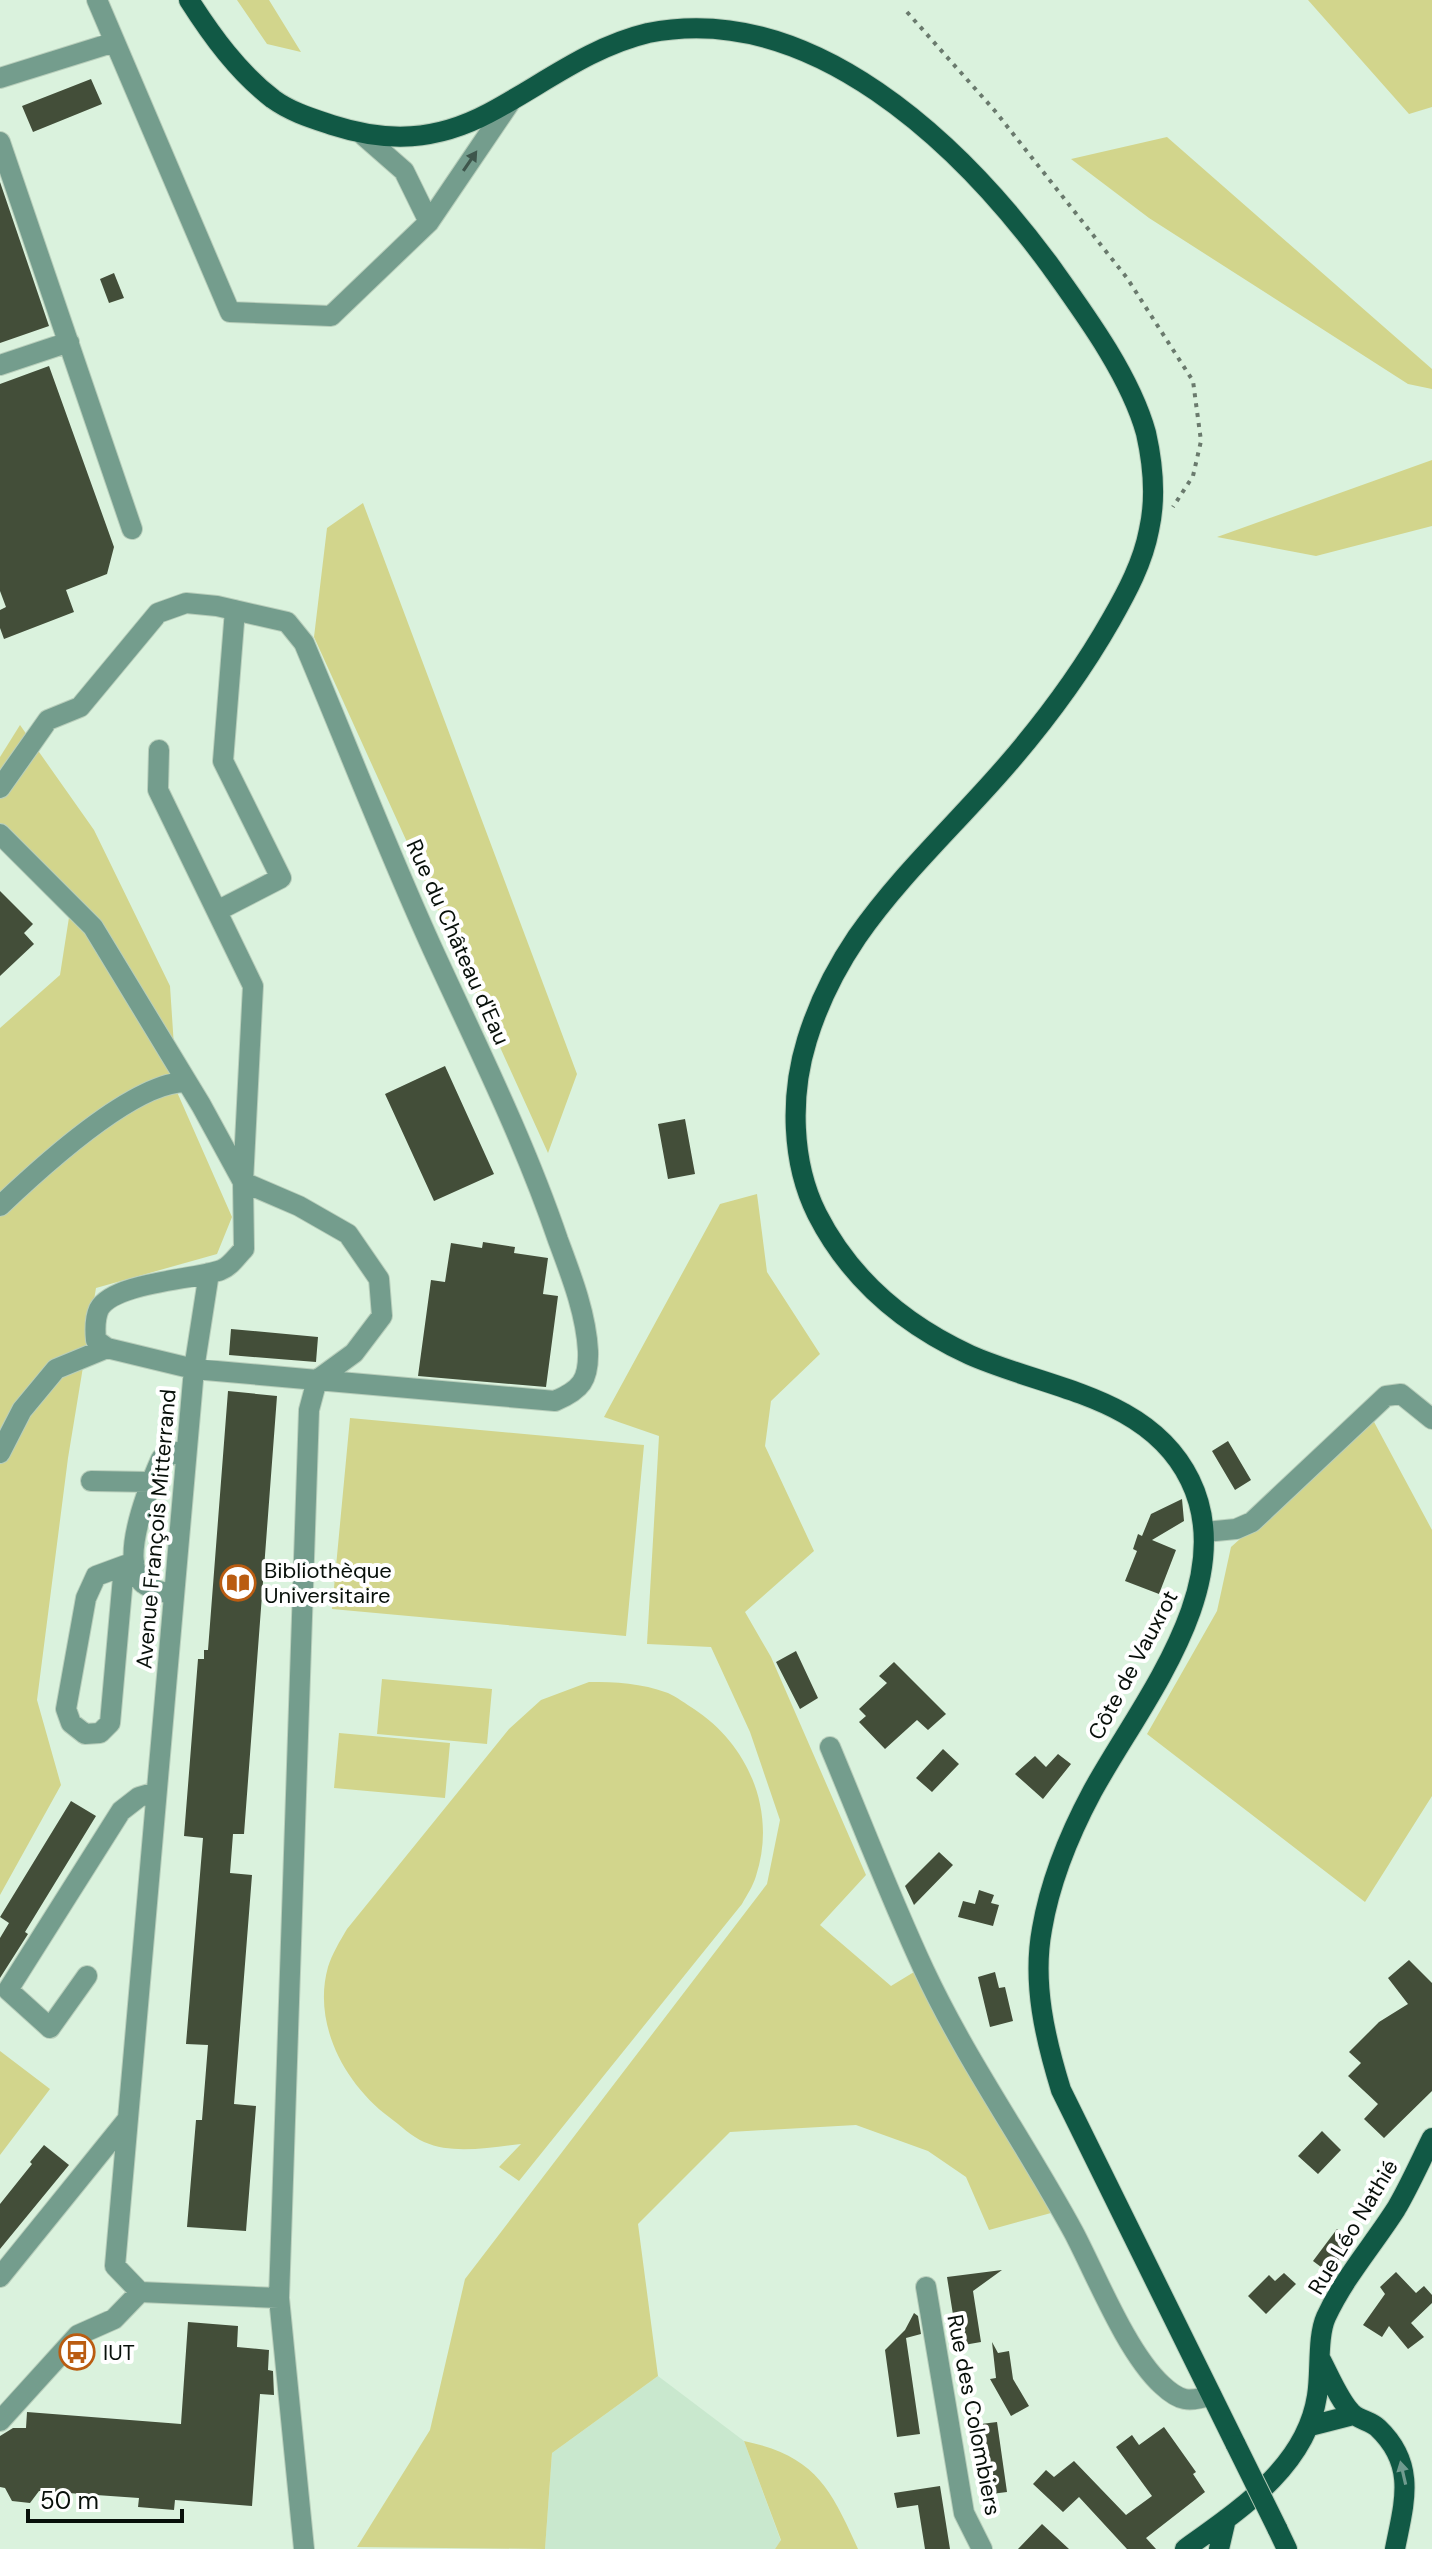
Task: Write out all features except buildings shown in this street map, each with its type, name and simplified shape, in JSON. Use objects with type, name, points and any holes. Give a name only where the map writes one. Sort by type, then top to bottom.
[{"type":"main road","name":"Côte de Vauxrot","points":[[189,0],[238,66],[275,100],[296,114],[364,136],[403,138],[453,129],[511,101],[592,54],[650,32],[724,29],[812,50],[853,71],[910,115],[1020,225],[1080,310],[1127,386],[1142,422],[1153,481],[1150,524],[1132,581],[1096,645],[1012,759],[891,894],[853,942],[820,1005],[803,1057],[796,1100],[799,1158],[808,1193],[820,1220],[844,1258],[874,1292],[913,1324],[941,1341],[1012,1371],[1120,1410],[1138,1420],[1165,1442],[1184,1469],[1200,1505],[1205,1532],[1201,1579],[1195,1601],[1169,1656],[1090,1796],[1063,1852],[1042,1925],[1038,1977],[1044,2026],[1061,2090],[1287,2549]]},
{"type":"main road","name":"Rue Léo Nathié","points":[[1185,2549],[1262,2489],[1289,2461],[1310,2426],[1317,2397],[1324,2321],[1340,2291],[1397,2208],[1432,2138]]},
{"type":"main road","points":[[1321,2360],[1353,2415],[1372,2423],[1388,2437],[1406,2477],[1404,2509],[1395,2549]]},
{"type":"main road","points":[[1310,2426],[1353,2415]]},
{"type":"main road","points":[[1219,2549],[1226,2519]]},
{"type":"street","points":[[97,0],[230,312],[331,316],[429,222],[511,101]]},
{"type":"street","points":[[0,78],[115,42]]},
{"type":"street","points":[[364,136],[404,171],[429,222]]},
{"type":"street","points":[[0,142],[132,529]]},
{"type":"street","points":[[0,365],[69,342]]},
{"type":"street","name":"Rue du Château d'Eau","points":[[0,788],[48,720],[80,707],[158,613],[186,603],[235,610],[287,622],[304,643],[431,946],[535,1171],[579,1305],[588,1351],[586,1379],[572,1394],[555,1401],[317,1380]]},
{"type":"street","points":[[217,911],[281,878],[223,761],[235,610]]},
{"type":"street","points":[[159,750],[158,790],[253,986],[243,1182],[244,1249],[224,1270],[171,1280],[115,1295],[100,1308],[95,1327],[96,1340],[107,1348],[194,1369],[209,1273]]},
{"type":"street","points":[[0,834],[93,927],[187,1082],[243,1182],[299,1206],[348,1234],[379,1279],[382,1316],[354,1353],[317,1380],[309,1410],[279,2298],[304,2549]]},
{"type":"street","points":[[0,1206],[53,1156],[141,1095],[171,1082],[187,1082]]},
{"type":"street","points":[[0,1453],[22,1410],[56,1369],[107,1348]]},
{"type":"street","name":"Avenue François Mitterrand","points":[[140,2292],[115,2266],[194,1369],[317,1380]]},
{"type":"street","points":[[1205,1532],[1236,1529],[1252,1522],[1386,1396],[1401,1394],[1432,1419]]},
{"type":"street","points":[[129,1564],[96,1576],[86,1598],[66,1709],[71,1723],[85,1734],[100,1733],[110,1723],[129,1564],[151,1482],[161,1459],[187,1448]]},
{"type":"street","points":[[91,1481],[151,1482]]},
{"type":"street","points":[[129,1564],[145,1585],[174,1595]]},
{"type":"street","points":[[830,1747],[924,1970],[979,2074],[1073,2230],[1136,2352],[1162,2385],[1174,2394],[1187,2401],[1211,2395]]},
{"type":"street","points":[[87,1976],[50,2028],[8,1990],[121,1811],[139,1797],[156,1792]]},
{"type":"street","points":[[0,2277],[127,2120]]},
{"type":"street","name":"Rue des Colombiers","points":[[926,2287],[964,2513],[982,2549]]},
{"type":"street","points":[[0,2421],[78,2335],[114,2319],[140,2292],[279,2298]]},
{"type":"path","points":[[907,12],[995,111],[1127,278],[1193,381],[1201,441],[1193,476],[1177,504],[1150,524]]},
{"type":"shaded area","points":[[658,2376],[744,2441],[781,2541],[775,2549],[545,2549],[552,2453]]},
{"type":"green space","points":[[237,0],[269,0],[301,52],[267,44]]},
{"type":"green space","points":[[1308,0],[1432,0],[1432,107],[1409,114]]},
{"type":"green space","points":[[1167,137],[1432,369],[1432,389],[1408,384],[1149,218],[1071,159]]},
{"type":"green space","points":[[1432,460],[1432,526],[1316,556],[1217,537]]},
{"type":"green space","points":[[363,503],[577,1074],[548,1153],[314,637],[327,528]]},
{"type":"green space","points":[[20,725],[94,830],[170,986],[177,1092],[232,1217],[217,1254],[96,1288],[68,1458],[37,1700],[61,1785],[0,1895],[0,1028],[60,975],[70,911],[0,838],[0,757]]},
{"type":"green space","points":[[757,1194],[767,1272],[820,1354],[771,1401],[765,1446],[814,1551],[745,1612],[771,1657],[866,1875],[820,1925],[891,1986],[914,1972],[1051,2213],[989,2230],[966,2177],[928,2151],[856,2125],[730,2132],[638,2224],[658,2376],[552,2453],[545,2549],[357,2547],[430,2430],[465,2279],[767,1884],[780,1820],[750,1732],[711,1647],[647,1644],[659,1436],[604,1417],[720,1204]]},
{"type":"green space","points":[[350,1418],[644,1445],[626,1636],[332,1609]]},
{"type":"green space","points":[[1373,1420],[1432,1530],[1432,1796],[1365,1902],[1147,1734],[1217,1611],[1231,1547]]},
{"type":"green space","points":[[382,1679],[492,1689],[487,1744],[377,1734]]},
{"type":"green space","points":[[589,1682],[628,1684],[668,1693],[713,1724],[730,1741],[754,1782],[763,1828],[762,1852],[755,1880],[742,1904],[519,2181],[499,2167],[521,2144],[472,2149],[435,2146],[415,2137],[373,2103],[346,2070],[336,2051],[325,2010],[324,1988],[328,1967],[347,1929],[509,1729],[541,1700]]},
{"type":"green space","points":[[339,1733],[450,1743],[445,1798],[334,1788]]},
{"type":"green space","points":[[0,2051],[50,2089],[0,2155]]},
{"type":"green space","points":[[744,2441],[788,2455],[817,2477],[838,2508],[858,2549],[775,2549],[781,2540]]},
{"type":"place","name":"Bibliothèque Universitaire","points":[[238,1583]]},
{"type":"place","name":"IUT","points":[[77,2352]]}]
